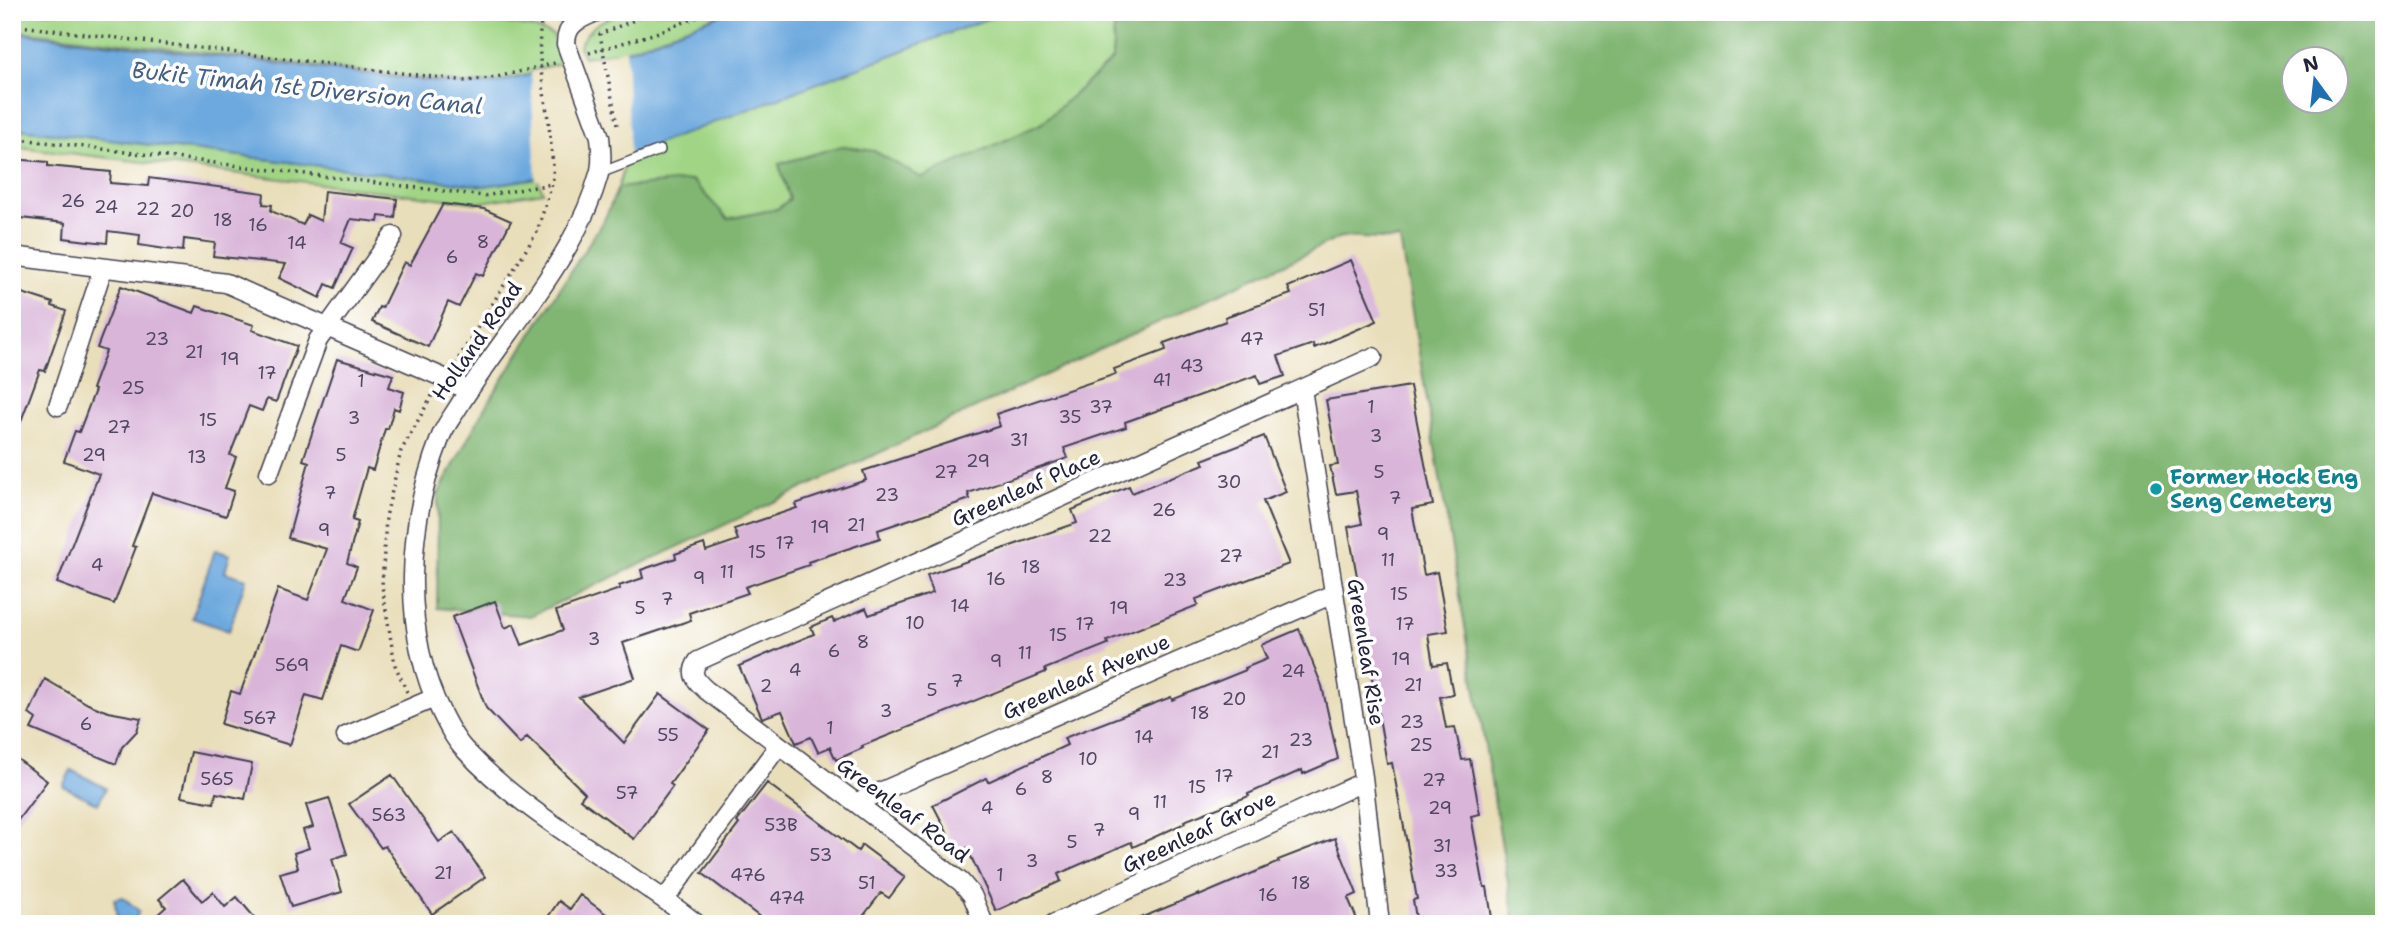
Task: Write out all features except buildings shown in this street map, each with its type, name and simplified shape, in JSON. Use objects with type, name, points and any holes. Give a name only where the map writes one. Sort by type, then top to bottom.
[{"type":"street","name":"Holland Road","points":[[596,12],[573,24],[566,33],[566,44],[600,137],[600,169],[584,212],[555,270],[468,391],[442,433],[424,488],[415,536],[413,582],[417,633],[434,698],[447,725],[463,748],[510,793],[698,924]]},
{"type":"street","points":[[269,472],[318,340],[393,236]]},
{"type":"street","points":[[12,256],[226,283],[468,391]]},
{"type":"street","points":[[58,406],[103,268]]},
{"type":"street","name":"Greenleaf Place","points":[[698,661],[1373,357]]},
{"type":"street","name":"Greenleaf Rise","points":[[1302,389],[1363,782],[1380,924]]},
{"type":"street","name":"Greenleaf Avenue","points":[[857,802],[1333,594]]},
{"type":"street","name":"Greenleaf Road","points":[[698,661],[693,674],[697,682],[961,881],[972,895],[984,924]]},
{"type":"street","points":[[346,736],[434,698]]},
{"type":"street","points":[[665,899],[779,745]]},
{"type":"street","name":"Greenleaf Grove","points":[[1053,924],[1363,782]]},
{"type":"lane","points":[[600,169],[660,150]]},
{"type":"path","points":[[550,12],[542,16],[538,39],[554,176]]},
{"type":"path","points":[[617,137],[612,93],[600,34],[654,12]]},
{"type":"path","points":[[12,25],[466,81],[572,60],[710,12]]},
{"type":"path","points":[[12,138],[484,196],[552,184]]},
{"type":"green space","points":[[12,12],[432,12],[530,27],[553,35],[562,63],[497,82],[466,84],[12,30]]},
{"type":"green space","points":[[623,12],[727,12],[626,50],[584,57],[579,46],[587,33],[603,21]]},
{"type":"green space","points":[[1005,12],[1163,12],[1114,28],[1112,60],[1041,124],[922,179],[874,151],[779,165],[790,199],[777,209],[727,219],[692,181],[618,188],[628,155]]},
{"type":"green space","points":[[1163,12],[2384,12],[2384,924],[1515,924],[1400,240],[1341,237],[530,616],[437,608],[438,494],[484,409],[606,216],[618,188],[692,180],[728,219],[777,209],[790,199],[779,164],[842,146],[874,151],[922,178],[1041,124],[1112,60],[1114,28]]},
{"type":"green space","points":[[12,128],[484,186],[537,178],[543,192],[477,203],[12,146]]},
{"type":"water","name":"Bukit Timah 1st Diversion Canal","points":[[728,12],[1005,12],[628,155],[537,178],[484,186],[12,128],[12,32],[466,86],[497,83],[628,50]]},
{"type":"water","points":[[215,550],[230,555],[225,572],[246,579],[229,631],[192,618]]},
{"type":"water","points":[[71,770],[106,788],[98,804],[63,786]]},
{"type":"water","points":[[123,897],[139,911],[134,924],[127,924],[125,921],[114,924],[112,918],[117,914],[114,899]]},
{"type":"pier","points":[[626,49],[630,156],[536,181],[531,72]]},
{"type":"place","name":"Former Hock Eng Seng Cemetery","points":[[2156,489]]}]
